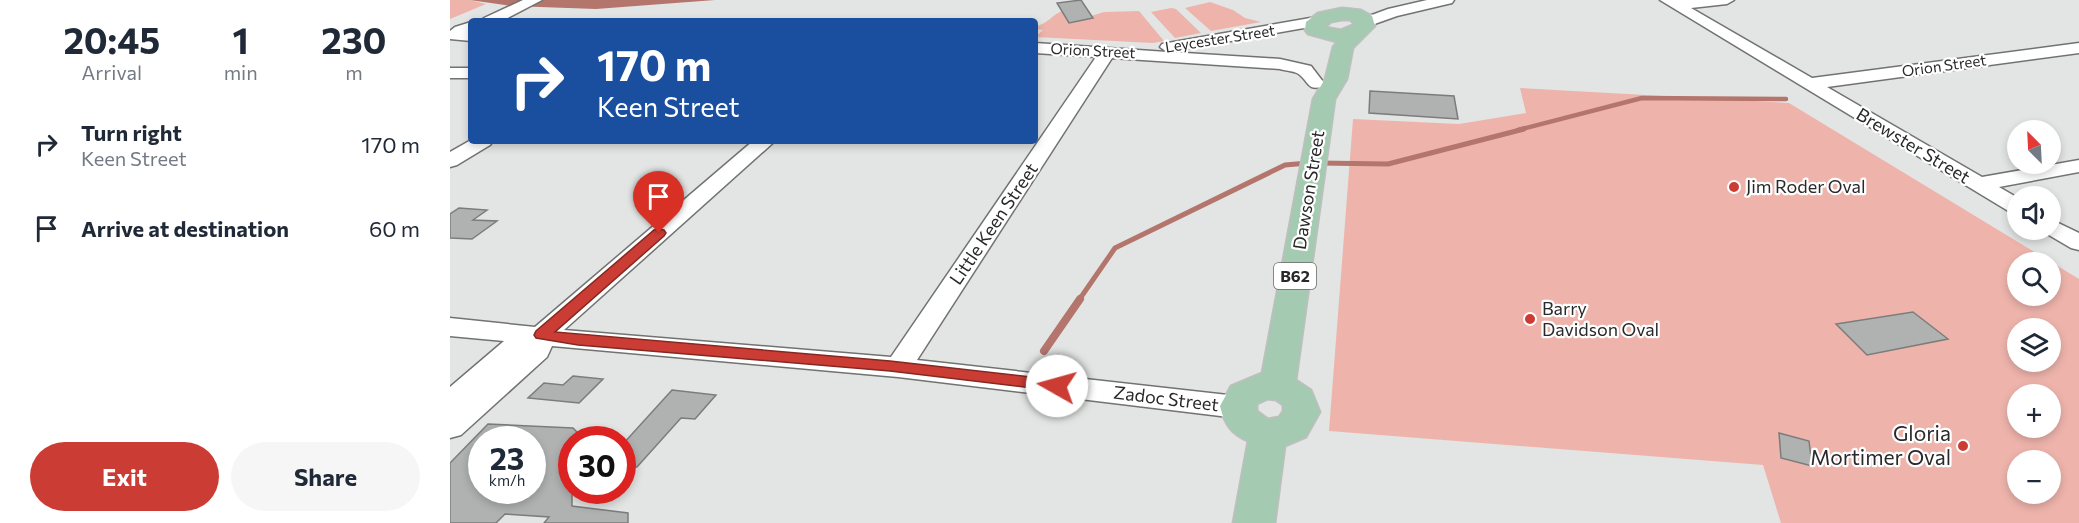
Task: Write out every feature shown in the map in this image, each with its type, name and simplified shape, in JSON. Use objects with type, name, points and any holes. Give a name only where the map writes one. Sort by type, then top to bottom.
[{"type":"main road","points":[[1314,0],[1324,9],[1321,21]]},
{"type":"main road","points":[[1321,21],[1342,36],[1356,21]]},
{"type":"main road","points":[[1321,21],[1356,21]]},
{"type":"main road","name":"Dawson Street","points":[[1277,386],[1315,162],[1326,44],[1321,21]]},
{"type":"main road","name":"Dawson Street","points":[[1320,91],[1336,79],[1344,47],[1356,21]]},
{"type":"main road","points":[[1262,386],[1277,386],[1293,393],[1299,399],[1302,412],[1300,419],[1287,430],[1268,433],[1258,431],[1242,422],[1238,407],[1243,396],[1248,392],[1262,386]]},
{"type":"main road","points":[[1254,523],[1268,433]]},
{"type":"street","points":[[496,18],[535,0]]},
{"type":"street","points":[[1356,21],[1421,0]]},
{"type":"street","points":[[1356,21],[1447,0]]},
{"type":"street","points":[[1671,3],[1727,0]]},
{"type":"street","name":"Brewster Street","points":[[1671,3],[2007,201]]},
{"type":"street","name":"Leycester Street","points":[[1116,52],[1321,21]]},
{"type":"street","name":"Orion Street","points":[[1150,54],[1321,21]]},
{"type":"street","points":[[459,36],[457,31],[468,28]]},
{"type":"street","name":"Orion Street","points":[[1038,48],[1288,65],[1305,70],[1320,91]]},
{"type":"street","name":"Orion Street","points":[[1809,84],[2079,48]]},
{"type":"street","name":"Little Keen Street","points":[[898,367],[1116,52]]},
{"type":"street","points":[[450,73],[468,73]]},
{"type":"street","points":[[450,161],[478,144]]},
{"type":"street","points":[[450,404],[515,347],[542,335],[762,144]]},
{"type":"street","points":[[1978,184],[2079,166]]},
{"type":"street","points":[[2061,232],[2079,243]]},
{"type":"street","name":"Zadoc Street","points":[[450,327],[898,367],[1238,407]]},
{"type":"street","points":[[450,427],[537,350],[542,335]]},
{"type":"shaded area","points":[[450,0],[470,0],[486,4],[450,19]]},
{"type":"shaded area","points":[[470,0],[715,0],[596,9],[512,6]]},
{"type":"shaded area","points":[[1210,2],[1233,10],[1245,18],[1261,22],[1211,31],[1185,8]]},
{"type":"shaded area","points":[[1176,9],[1201,33],[1175,38],[1151,12]]},
{"type":"shaded area","points":[[1062,11],[1069,23],[1092,18],[1091,16],[1104,12],[1139,11],[1164,41],[1153,43],[1038,37],[1043,30],[1038,29],[1038,26]]},
{"type":"shaded area","points":[[1520,88],[1789,103],[2007,235],[2007,240],[2015,240],[2035,252],[2007,252],[2007,306],[2061,306],[2061,268],[2079,279],[2079,523],[1781,523],[1763,465],[1329,431],[1353,119],[1459,124],[1526,113]]},
{"type":"building","points":[[1081,0],[1093,18],[1069,23],[1057,3]]},
{"type":"building","points":[[1370,91],[1454,96],[1458,119],[1369,113]]},
{"type":"building","points":[[459,208],[487,210],[473,220],[497,221],[472,239],[450,238],[450,214]]},
{"type":"building","points":[[1913,312],[1948,339],[1867,355],[1836,324]]},
{"type":"building","points":[[573,376],[603,379],[579,403],[528,398],[544,383],[563,385]]},
{"type":"building","points":[[672,390],[716,395],[695,419],[681,418],[637,467],[636,430]]},
{"type":"building","points":[[488,424],[530,426],[486,426]]},
{"type":"building","points":[[546,427],[558,427],[558,504],[628,513],[628,523],[544,523],[549,517],[505,514],[496,523],[450,523],[450,463],[468,445],[468,504],[546,504]]},
{"type":"building","points":[[1779,433],[1809,441],[1812,466],[1781,458]]},
{"type":"waterway","points":[[1518,130],[1642,98],[1786,99]]},
{"type":"waterway","points":[[1319,163],[1388,164],[1524,129]]},
{"type":"waterway","points":[[1079,300],[1115,248],[1285,165],[1308,163]]},
{"type":"waterway","points":[[1044,351],[1080,299]]},
{"type":"place","name":"Jim Roder Oval","points":[[1734,187]]},
{"type":"place","name":"Barry Davidson Oval","points":[[1530,319]]},
{"type":"place","name":"Gloria Mortimer Oval","points":[[1963,446]]},
{"type":"route","points":[[659,233],[542,335],[890,366],[1057,386]]}]
